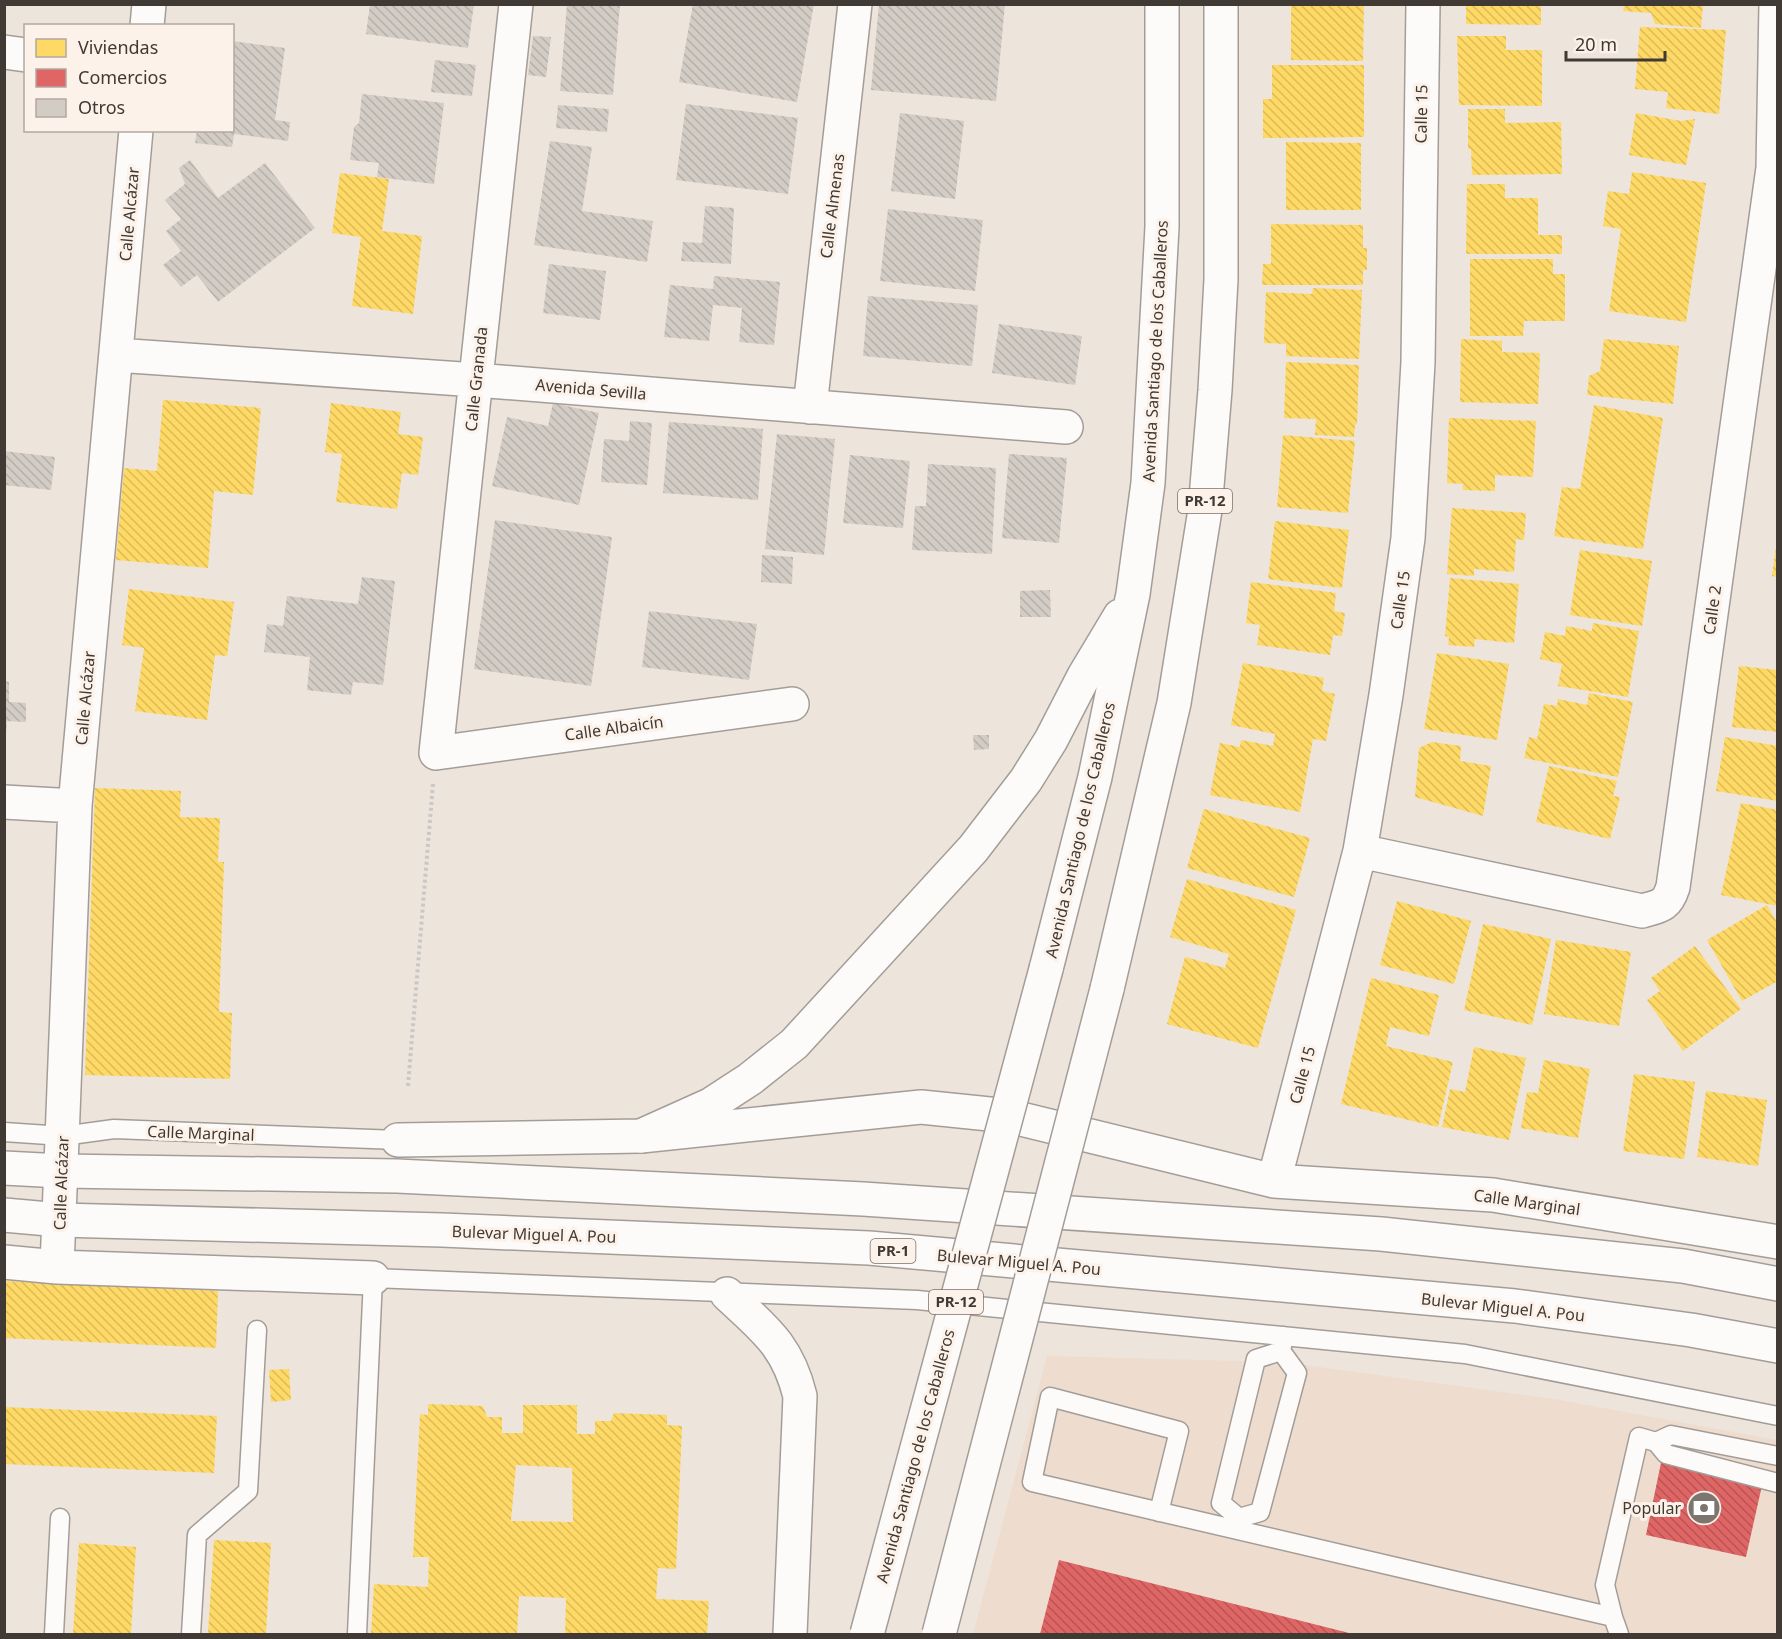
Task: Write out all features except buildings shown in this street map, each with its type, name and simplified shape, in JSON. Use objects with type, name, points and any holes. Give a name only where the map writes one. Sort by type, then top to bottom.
[{"type":"main road","points":[[147,24],[149,4]]},
{"type":"main road","name":"Calle Granada","points":[[436,753],[516,4]]},
{"type":"main road","name":"Calle Almenas","points":[[810,407],[855,4]]},
{"type":"main road","name":"Avenida Santiago de los Caballeros","points":[[867,1635],[1046,969],[1095,777],[1133,594],[1148,483],[1162,227],[1162,4]]},
{"type":"main road","name":"PR-12","points":[[939,1635],[1107,989],[1174,703],[1205,510],[1215,390],[1221,279],[1221,4]]},
{"type":"main road","name":"Calle 15","points":[[1274,1181],[1360,851],[1386,695],[1408,538],[1418,362],[1423,4]]},
{"type":"main road","name":"Calle 2","points":[[1360,851],[1642,911],[1663,905],[1670,897],[1675,876],[1773,168],[1776,4]]},
{"type":"main road","points":[[4,52],[24,54]]},
{"type":"main road","name":"Calle Alcázar","points":[[57,1267],[75,806],[136,132]]},
{"type":"main road","name":"Avenida Sevilla","points":[[116,355],[476,380],[1066,427]]},
{"type":"main road","points":[[641,1136],[710,1105],[750,1079],[794,1044],[973,849],[1026,780],[1051,741],[1084,676],[1133,594]]},
{"type":"main road","name":"Calle Albaicín","points":[[436,753],[792,704]]},
{"type":"main road","points":[[4,802],[75,806]]},
{"type":"main road","name":"Calle Marginal","points":[[398,1140],[641,1136],[921,1107],[1009,1116],[1274,1181],[1493,1195],[1778,1242]]},
{"type":"main road","points":[[4,1168],[61,1171],[397,1176],[863,1198],[1381,1234],[1683,1266],[1778,1284]]},
{"type":"main road","name":"Bulevar Miguel A. Pou","points":[[4,1215],[60,1220],[442,1230],[869,1248],[1515,1306],[1691,1330],[1778,1346]]},
{"type":"main road","points":[[4,1262],[57,1267],[374,1278]]},
{"type":"main road","points":[[727,1294],[767,1331],[782,1349],[794,1373],[800,1396],[790,1635]]},
{"type":"lane","name":"Calle Marginal","points":[[4,1132],[63,1136],[114,1130],[398,1140]]},
{"type":"lane","points":[[357,1635],[374,1278],[917,1300],[1283,1344],[1465,1354],[1778,1416]]},
{"type":"lane","points":[[191,1635],[196,1535],[248,1491],[257,1330]]},
{"type":"lane","points":[[1236,1523],[1221,1503],[1256,1359],[1283,1344]]},
{"type":"lane","points":[[1236,1523],[1260,1512],[1297,1373],[1283,1344]]},
{"type":"lane","points":[[1159,1512],[1179,1431],[1050,1397],[1032,1482],[1159,1512],[1236,1523],[1613,1617]]},
{"type":"lane","points":[[1647,1439],[1671,1435],[1778,1456]]},
{"type":"lane","points":[[1647,1439],[1666,1454],[1778,1483]]},
{"type":"lane","points":[[1619,1635],[1605,1585],[1647,1439]]},
{"type":"lane","points":[[54,1635],[60,1518]]},
{"type":"path","points":[[408,1086],[436,753]]},
{"type":"shaded area","points":[[1047,1356],[1283,1362],[1560,1400],[1777,1440],[1777,1634],[973,1634]]},
{"type":"place","name":"Popular","points":[[1704,1508]]}]
